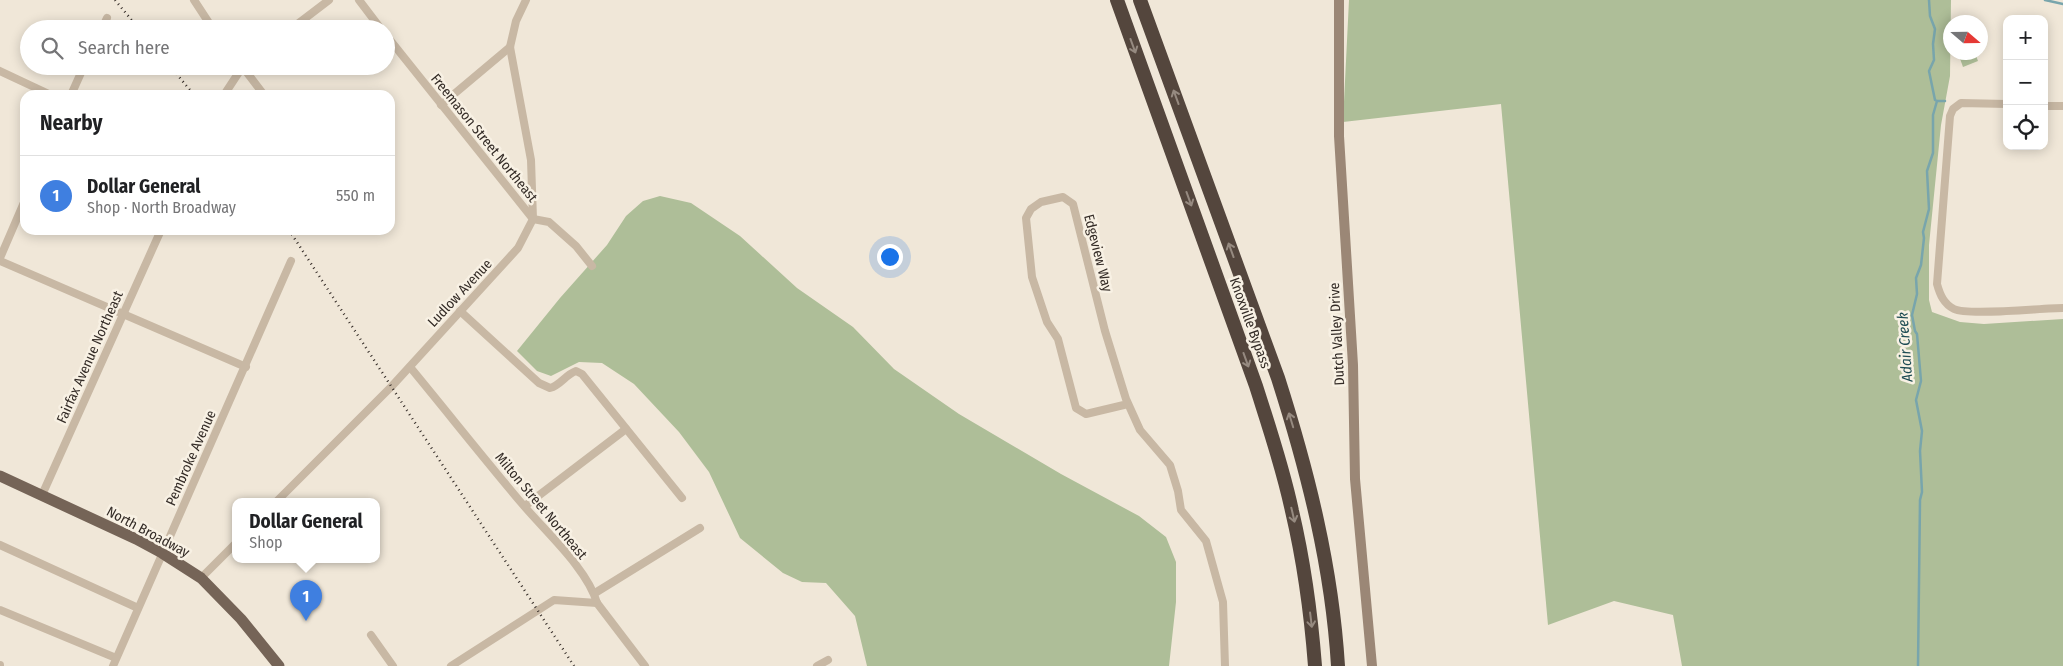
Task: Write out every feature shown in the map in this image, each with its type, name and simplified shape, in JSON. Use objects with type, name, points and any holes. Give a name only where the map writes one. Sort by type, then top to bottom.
[{"type":"highway","name":"Knoxville Bypass","points":[[1117,0],[1256,386],[1272,437],[1287,488],[1301,553],[1315,666]]},
{"type":"highway","name":"Knoxville Bypass","points":[[1140,0],[1274,369],[1299,446],[1323,546],[1332,601],[1338,666]]},
{"type":"highway","points":[[1299,446],[1318,482],[1330,536],[1340,596],[1347,666]]},
{"type":"main road","name":"North Broadway","points":[[0,476],[162,553],[200,578],[241,619],[280,666]]},
{"type":"street","points":[[194,0],[208,20]]},
{"type":"street","points":[[303,20],[329,0]]},
{"type":"street","points":[[359,0],[374,20]]},
{"type":"street","points":[[441,106],[510,47],[516,21],[526,0]]},
{"type":"street","name":"Dutch Valley Drive","points":[[1339,0],[1339,136],[1354,365],[1355,479],[1372,666]]},
{"type":"street","name":"Freemason Street Northeast","points":[[395,47],[533,219],[548,222],[576,246],[592,266]]},
{"type":"street","name":"Ludlow Avenue","points":[[280,498],[410,367],[518,248],[533,219],[531,160],[510,47]]},
{"type":"street","points":[[0,72],[40,90]]},
{"type":"street","points":[[73,90],[80,75]]},
{"type":"street","points":[[227,90],[236,75]]},
{"type":"street","points":[[249,75],[260,90]]},
{"type":"street","points":[[2003,104],[1961,103],[1953,108],[1950,116],[1938,284],[1940,292],[1949,306],[1957,310],[1974,312],[2063,308]]},
{"type":"street","points":[[2048,106],[2063,106]]},
{"type":"street","name":"Edgeview Way","points":[[1128,404],[1086,414],[1076,408],[1058,340],[1048,322],[1032,277],[1026,218],[1031,209],[1041,202],[1063,197],[1073,204],[1105,331],[1128,404],[1140,430],[1170,465],[1178,491],[1181,510],[1206,540],[1223,602],[1225,666]]},
{"type":"street","points":[[20,212],[0,259],[246,367]]},
{"type":"street","name":"Fairfax Avenue Northeast","points":[[42,495],[159,235]]},
{"type":"street","name":"Pembroke Avenue","points":[[113,666],[291,261]]},
{"type":"street","points":[[460,311],[539,383],[550,388],[558,386],[568,374],[576,371],[582,374],[682,498]]},
{"type":"street","name":"Milton Street Northeast","points":[[410,367],[525,506],[570,557],[594,593],[597,603],[645,666]]},
{"type":"street","points":[[525,506],[626,429]]},
{"type":"street","points":[[594,593],[700,528]]},
{"type":"street","points":[[0,545],[138,608]]},
{"type":"street","points":[[200,578],[232,547]]},
{"type":"street","points":[[452,666],[554,600],[597,603]]},
{"type":"street","points":[[0,610],[116,658]]},
{"type":"street","points":[[371,635],[393,666]]},
{"type":"street","points":[[818,666],[828,660]]},
{"type":"green space","points":[[1349,0],[1951,0],[1951,15],[1943,15],[1943,60],[1950,60],[1950,76],[1941,125],[1929,245],[1929,300],[1932,312],[1960,322],[1984,324],[2063,319],[2063,666],[1682,666],[1673,615],[1614,601],[1548,625],[1501,104],[1343,122]]},
{"type":"green space","points":[[1960,60],[1978,60],[1978,61],[1963,67]]},
{"type":"green space","points":[[660,196],[691,203],[740,236],[797,288],[853,327],[894,369],[959,414],[1061,474],[1139,516],[1166,537],[1176,562],[1176,602],[1169,666],[867,666],[855,616],[826,583],[802,582],[783,573],[740,538],[709,472],[679,432],[634,384],[602,363],[579,362],[551,376],[537,371],[517,351],[560,298],[607,245],[626,216],[643,201]]},
{"type":"waterway","name":"Adair Creek","points":[[1918,666],[1920,500],[1922,492],[1920,451],[1922,431],[1916,400],[1921,381],[1917,334],[1912,315],[1917,294],[1916,278],[1921,265],[1923,232],[1929,209],[1927,171],[1933,153],[1933,115],[1937,101],[1935,100],[1929,71],[1934,60],[1933,44],[1935,29],[1930,16],[1929,0]]},
{"type":"waterway","points":[[2045,0],[2063,4]]},
{"type":"waterway","points":[[1937,101],[1945,101]]},
{"type":"railway","points":[[115,0],[132,20]]},
{"type":"railway","points":[[177,75],[190,90]]},
{"type":"railway","points":[[292,235],[574,666]]},
{"type":"place","name":"Dollar General","points":[[306,621]]}]
